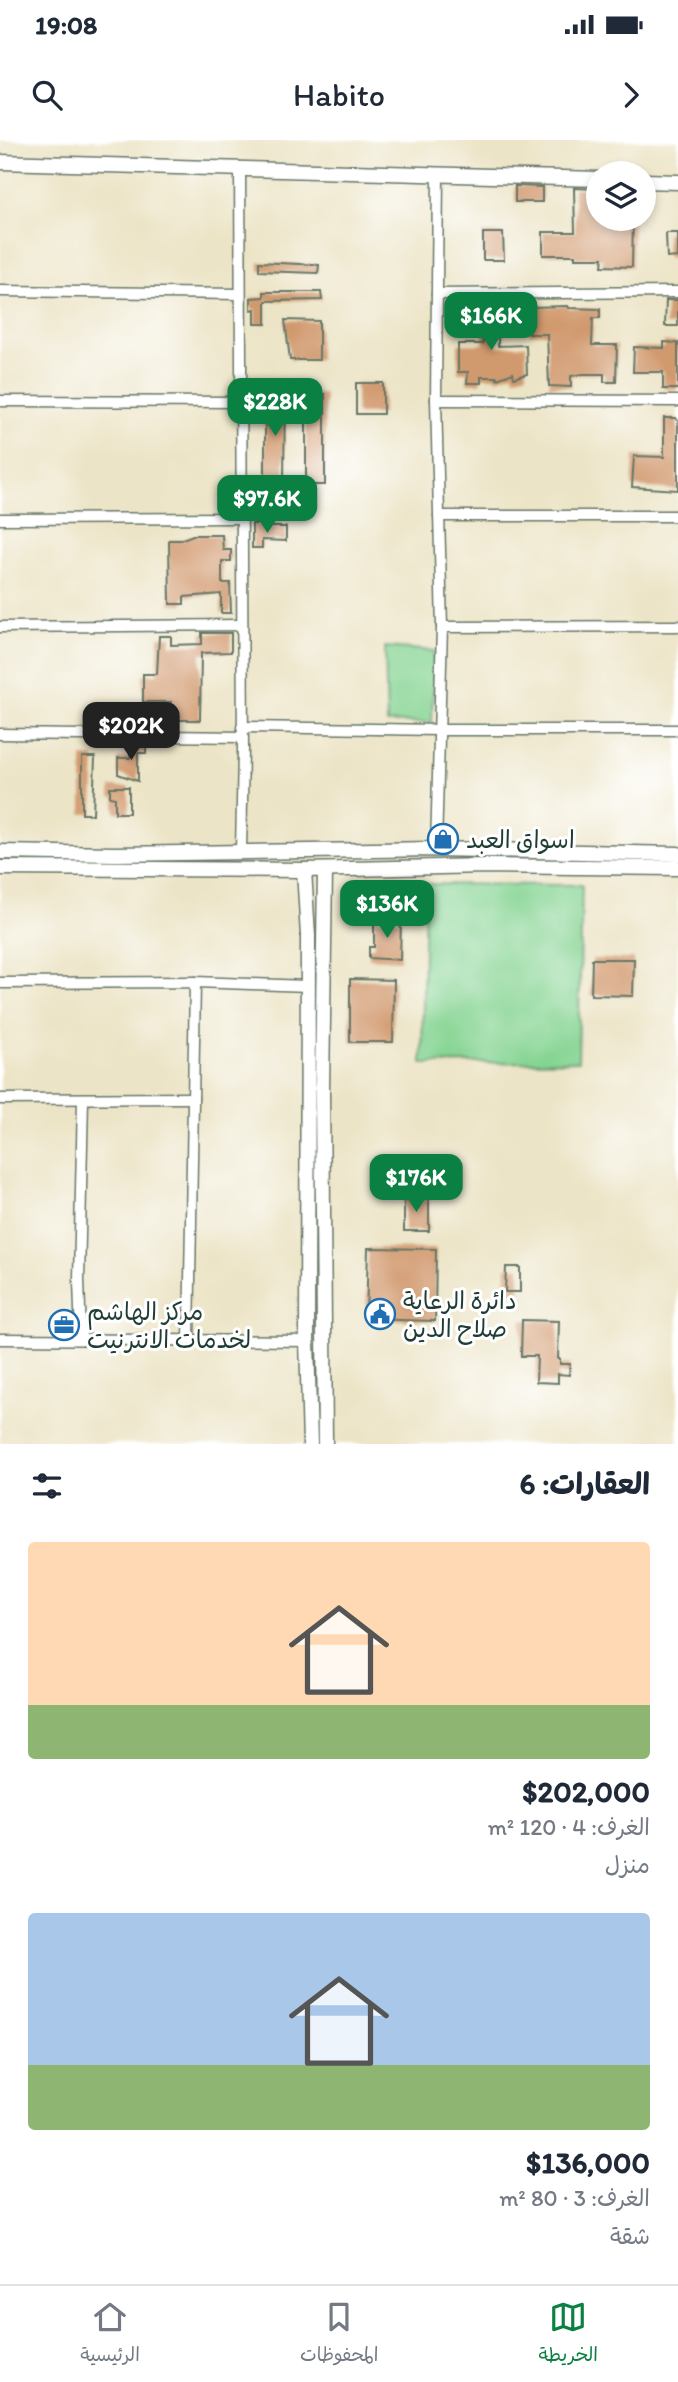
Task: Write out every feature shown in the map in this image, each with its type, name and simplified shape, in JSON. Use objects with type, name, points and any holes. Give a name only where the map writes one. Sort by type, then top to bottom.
[{"type":"street","points":[[0,162],[586,179]]},
{"type":"street","points":[[240,167],[241,852]]},
{"type":"street","points":[[436,849],[442,627],[436,400],[438,174]]},
{"type":"street","points":[[656,181],[678,182]]},
{"type":"street","points":[[0,291],[240,294]]},
{"type":"street","points":[[437,294],[678,292]]},
{"type":"street","points":[[436,400],[678,401]]},
{"type":"street","points":[[0,401],[240,402]]},
{"type":"street","points":[[439,516],[678,516]]},
{"type":"street","points":[[0,519],[240,518]]},
{"type":"street","points":[[0,627],[241,625]]},
{"type":"street","points":[[442,627],[678,626]]},
{"type":"street","points":[[0,734],[678,730]]},
{"type":"street","points":[[0,868],[241,852],[436,849],[678,854]]},
{"type":"street","points":[[486,866],[487,850]]},
{"type":"street","points":[[0,852],[116,861],[304,870],[486,866],[678,869]]},
{"type":"street","points":[[304,870],[308,936],[307,1341],[310,1444]]},
{"type":"street","points":[[325,870],[325,1444]]},
{"type":"street","points":[[308,936],[324,936]]},
{"type":"street","points":[[0,983],[195,982],[308,986]]},
{"type":"street","points":[[189,1340],[195,982]]},
{"type":"street","points":[[0,1099],[193,1098]]},
{"type":"street","points":[[81,1339],[79,1280],[83,1099]]},
{"type":"street","points":[[308,1256],[310,1261],[315,1262],[323,1256]]},
{"type":"street","points":[[308,1281],[309,1277],[315,1274],[319,1275],[324,1283]]},
{"type":"street","points":[[0,1339],[307,1341]]},
{"type":"green space","points":[[385,647],[434,651],[432,722],[387,723]]},
{"type":"green space","points":[[425,884],[582,885],[578,1061],[422,1064]]},
{"type":"building","points":[[515,186],[542,187],[542,202],[515,202]]},
{"type":"building","points":[[574,188],[586,188],[586,231],[633,231],[632,267],[602,266],[603,258],[543,255],[543,232],[575,232]]},
{"type":"building","points":[[483,233],[503,233],[504,260],[483,260]]},
{"type":"building","points":[[666,233],[678,233],[678,257],[667,258]]},
{"type":"building","points":[[259,262],[319,265],[318,273],[259,271]]},
{"type":"building","points":[[264,292],[321,292],[322,300],[266,301],[266,324],[255,324],[255,309],[251,310],[251,298],[264,297]]},
{"type":"building","points":[[666,300],[678,300],[678,326],[665,326]]},
{"type":"building","points":[[483,301],[499,301],[498,346],[526,345],[527,374],[514,378],[513,373],[497,379],[481,377],[481,383],[467,383],[468,372],[458,372],[458,344],[483,344]]},
{"type":"building","points":[[529,307],[600,309],[600,318],[593,318],[592,345],[617,345],[616,382],[604,382],[604,374],[583,374],[571,376],[571,387],[549,386],[547,334],[529,334]]},
{"type":"building","points":[[285,320],[319,321],[319,360],[290,360]]},
{"type":"building","points":[[664,342],[678,343],[678,389],[663,389],[663,372],[633,372],[634,347],[664,348]]},
{"type":"building","points":[[356,383],[383,383],[383,414],[356,414]]},
{"type":"building","points":[[265,393],[285,393],[284,484],[265,484]]},
{"type":"building","points":[[306,394],[325,394],[325,485],[306,485]]},
{"type":"building","points":[[664,418],[676,418],[678,421],[678,490],[632,487],[634,456],[664,457]]},
{"type":"building","points":[[252,524],[262,524],[262,527],[286,527],[286,541],[262,540],[262,548],[252,548]]},
{"type":"building","points":[[193,535],[222,535],[223,550],[231,550],[231,561],[222,561],[222,583],[230,583],[231,613],[221,613],[221,594],[184,597],[184,604],[170,604],[169,540],[180,540]]},
{"type":"building","points":[[202,633],[231,633],[231,652],[201,653],[200,720],[171,720],[171,702],[143,702],[143,674],[157,674],[159,636],[171,636],[171,645],[202,644]]},
{"type":"building","points":[[130,743],[146,744],[146,753],[138,753],[138,781],[118,774],[118,758],[130,758]]},
{"type":"building","points":[[82,757],[95,757],[93,814],[82,814]]},
{"type":"building","points":[[110,787],[129,787],[129,813],[115,813],[115,798],[110,797]]},
{"type":"building","points":[[374,920],[401,920],[400,960],[369,958],[369,947],[374,947]]},
{"type":"building","points":[[592,959],[634,959],[633,996],[591,995]]},
{"type":"building","points":[[350,979],[394,980],[393,1042],[350,1042]]},
{"type":"building","points":[[404,1196],[429,1197],[429,1231],[404,1231]]},
{"type":"building","points":[[368,1248],[436,1249],[435,1321],[366,1319]]},
{"type":"building","points":[[506,1267],[520,1267],[520,1292],[505,1292]]},
{"type":"building","points":[[522,1320],[559,1321],[558,1359],[560,1364],[570,1364],[569,1375],[558,1374],[558,1383],[536,1382],[537,1356],[521,1356]]},
{"type":"place","name":"اسواق العبد","points":[[443,839]]},
{"type":"place","name":"دائرة الرعاية صلاح الدين","points":[[380,1314]]},
{"type":"place","name":"مركز الهاشم لخدمات الانترنيت","points":[[64,1325]]}]
